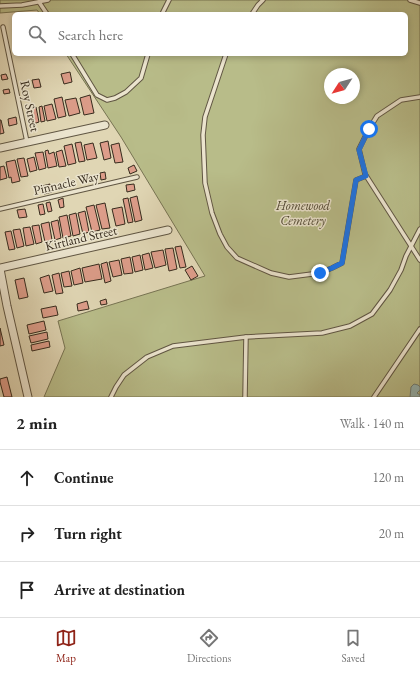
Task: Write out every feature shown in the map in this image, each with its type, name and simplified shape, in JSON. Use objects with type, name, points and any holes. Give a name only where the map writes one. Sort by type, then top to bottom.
[{"type":"street","points":[[0,148],[105,125]]},
{"type":"street","name":"Kirtland Street","points":[[0,269],[168,230]]},
{"type":"street","points":[[0,269],[4,307],[28,397]]},
{"type":"lane","points":[[0,6],[22,5],[48,0]]},
{"type":"lane","points":[[163,12],[169,0]]},
{"type":"lane","points":[[253,12],[263,0]]},
{"type":"lane","points":[[410,0],[420,3]]},
{"type":"lane","points":[[40,2],[46,12]]},
{"type":"lane","name":"Roy Street","points":[[3,27],[27,142]]},
{"type":"lane","points":[[73,56],[97,95],[107,100],[115,98],[126,92],[141,78],[147,56]]},
{"type":"lane","points":[[225,56],[205,117],[203,135],[205,183],[217,227],[228,247],[237,258],[271,273],[289,277],[320,273],[342,263],[356,180],[366,176]]},
{"type":"lane","points":[[420,97],[401,100],[376,116],[359,150],[366,176],[420,260]]},
{"type":"lane","name":"Pinnacle Way","points":[[0,209],[138,177]]},
{"type":"lane","points":[[111,397],[124,375],[147,357],[173,346],[246,337],[322,333],[350,326],[372,314],[390,290],[420,229]]},
{"type":"lane","points":[[374,397],[420,330]]},
{"type":"lane","points":[[245,397],[246,337]]},
{"type":"green space","name":"Homewood Cemetery","points":[[0,0],[420,0],[420,397],[44,397],[65,348],[58,321],[205,276],[121,137],[67,56],[408,56],[408,12],[38,12],[37,10],[0,13]]},
{"type":"water","points":[[414,384],[420,387],[420,390],[417,393],[420,397],[410,397],[411,387]]},
{"type":"building","points":[[70,72],[72,82],[64,84],[61,74]]},
{"type":"building","points":[[6,74],[8,79],[2,80],[1,75]]},
{"type":"building","points":[[39,79],[41,87],[34,88],[32,80]]},
{"type":"building","points":[[9,89],[10,93],[4,94],[3,90]]},
{"type":"building","points":[[90,95],[94,113],[84,115],[80,98]]},
{"type":"building","points":[[62,97],[66,116],[58,118],[54,99]]},
{"type":"building","points":[[76,98],[80,113],[69,116],[65,100]]},
{"type":"building","points":[[52,104],[56,119],[47,121],[44,106]]},
{"type":"building","points":[[42,106],[45,121],[41,122],[39,107]]},
{"type":"building","points":[[36,107],[39,122],[30,125],[27,110]]},
{"type":"building","points":[[16,117],[17,124],[9,126],[8,119]]},
{"type":"building","points":[[0,120],[4,133],[0,134]]},
{"type":"building","points":[[108,141],[111,158],[104,160],[100,143]]},
{"type":"building","points":[[81,142],[85,161],[79,162],[75,143]]},
{"type":"building","points":[[93,143],[97,158],[87,160],[84,145]]},
{"type":"building","points":[[119,143],[123,162],[115,163],[111,145]]},
{"type":"building","points":[[72,144],[76,163],[68,165],[64,146]]},
{"type":"building","points":[[48,150],[49,154],[54,152],[57,166],[48,168],[45,151]]},
{"type":"building","points":[[62,150],[66,166],[59,167],[56,152]]},
{"type":"building","points":[[43,152],[46,168],[39,170],[35,153]]},
{"type":"building","points":[[34,157],[37,170],[30,172],[27,159]]},
{"type":"building","points":[[24,158],[28,176],[21,177],[17,159]]},
{"type":"building","points":[[15,160],[20,181],[12,183],[11,177],[9,178],[6,162]]},
{"type":"building","points":[[134,165],[137,171],[130,174],[128,168]]},
{"type":"building","points":[[4,166],[7,178],[0,180],[0,167]]},
{"type":"building","points":[[105,172],[106,179],[101,180],[100,173]]},
{"type":"building","points":[[50,184],[52,192],[44,194],[42,186]]},
{"type":"building","points":[[134,184],[135,190],[127,192],[126,185]]},
{"type":"building","points":[[137,196],[142,220],[135,222],[130,198]]},
{"type":"building","points":[[63,198],[64,207],[60,208],[58,200]]},
{"type":"building","points":[[128,198],[133,222],[128,223],[123,199]]},
{"type":"building","points":[[50,202],[52,211],[48,212],[46,203]]},
{"type":"building","points":[[105,203],[110,228],[102,229],[96,205]]},
{"type":"building","points":[[43,204],[45,214],[40,215],[38,205]]},
{"type":"building","points":[[94,205],[100,230],[92,232],[86,207]]},
{"type":"building","points":[[122,207],[125,224],[116,226],[112,209]]},
{"type":"building","points":[[25,209],[27,217],[19,218],[17,210]]},
{"type":"building","points":[[85,211],[89,232],[83,234],[78,213]]},
{"type":"building","points":[[76,213],[80,234],[73,236],[69,215]]},
{"type":"building","points":[[67,215],[71,236],[63,238],[59,217]]},
{"type":"building","points":[[58,220],[61,238],[55,240],[51,222]]},
{"type":"building","points":[[49,222],[52,240],[45,242],[41,224]]},
{"type":"building","points":[[39,225],[42,242],[36,244],[32,226]]},
{"type":"building","points":[[30,227],[34,244],[26,246],[23,228]]},
{"type":"building","points":[[20,229],[24,246],[17,248],[13,230]]},
{"type":"building","points":[[11,231],[15,249],[9,250],[5,232]]},
{"type":"building","points":[[181,246],[186,267],[180,268],[175,247]]},
{"type":"building","points":[[173,248],[177,269],[169,271],[165,249]]},
{"type":"building","points":[[163,250],[166,265],[155,268],[151,252]]},
{"type":"building","points":[[149,253],[153,268],[145,270],[142,255]]},
{"type":"building","points":[[140,255],[143,270],[135,272],[132,257]]},
{"type":"building","points":[[130,257],[133,273],[124,274],[121,259]]},
{"type":"building","points":[[119,260],[122,275],[113,277],[109,262]]},
{"type":"building","points":[[107,262],[111,281],[105,283],[101,264]]},
{"type":"building","points":[[99,264],[102,279],[85,282],[82,268]]},
{"type":"building","points":[[192,266],[198,276],[191,280],[185,270]]},
{"type":"building","points":[[80,268],[83,283],[74,285],[71,271]]},
{"type":"building","points":[[69,271],[72,286],[64,287],[61,273]]},
{"type":"building","points":[[59,273],[63,293],[56,294],[52,275]]},
{"type":"building","points":[[49,275],[53,291],[44,293],[40,278]]},
{"type":"building","points":[[24,278],[28,297],[19,299],[15,280]]},
{"type":"building","points":[[106,299],[107,304],[101,305],[100,301]]},
{"type":"building","points":[[87,301],[89,309],[78,311],[77,304]]},
{"type":"building","points":[[56,306],[58,315],[43,318],[41,309]]},
{"type":"building","points":[[44,321],[46,330],[29,334],[27,325]]},
{"type":"building","points":[[0,328],[4,345],[0,346]]},
{"type":"building","points":[[47,332],[48,339],[31,343],[29,336]]},
{"type":"building","points":[[49,341],[50,347],[32,351],[31,345]]},
{"type":"building","points":[[7,377],[12,397],[4,397],[0,382],[0,379]]},
{"type":"route","points":[[320,273],[342,263],[356,180],[366,176],[359,150],[369,129]]}]
